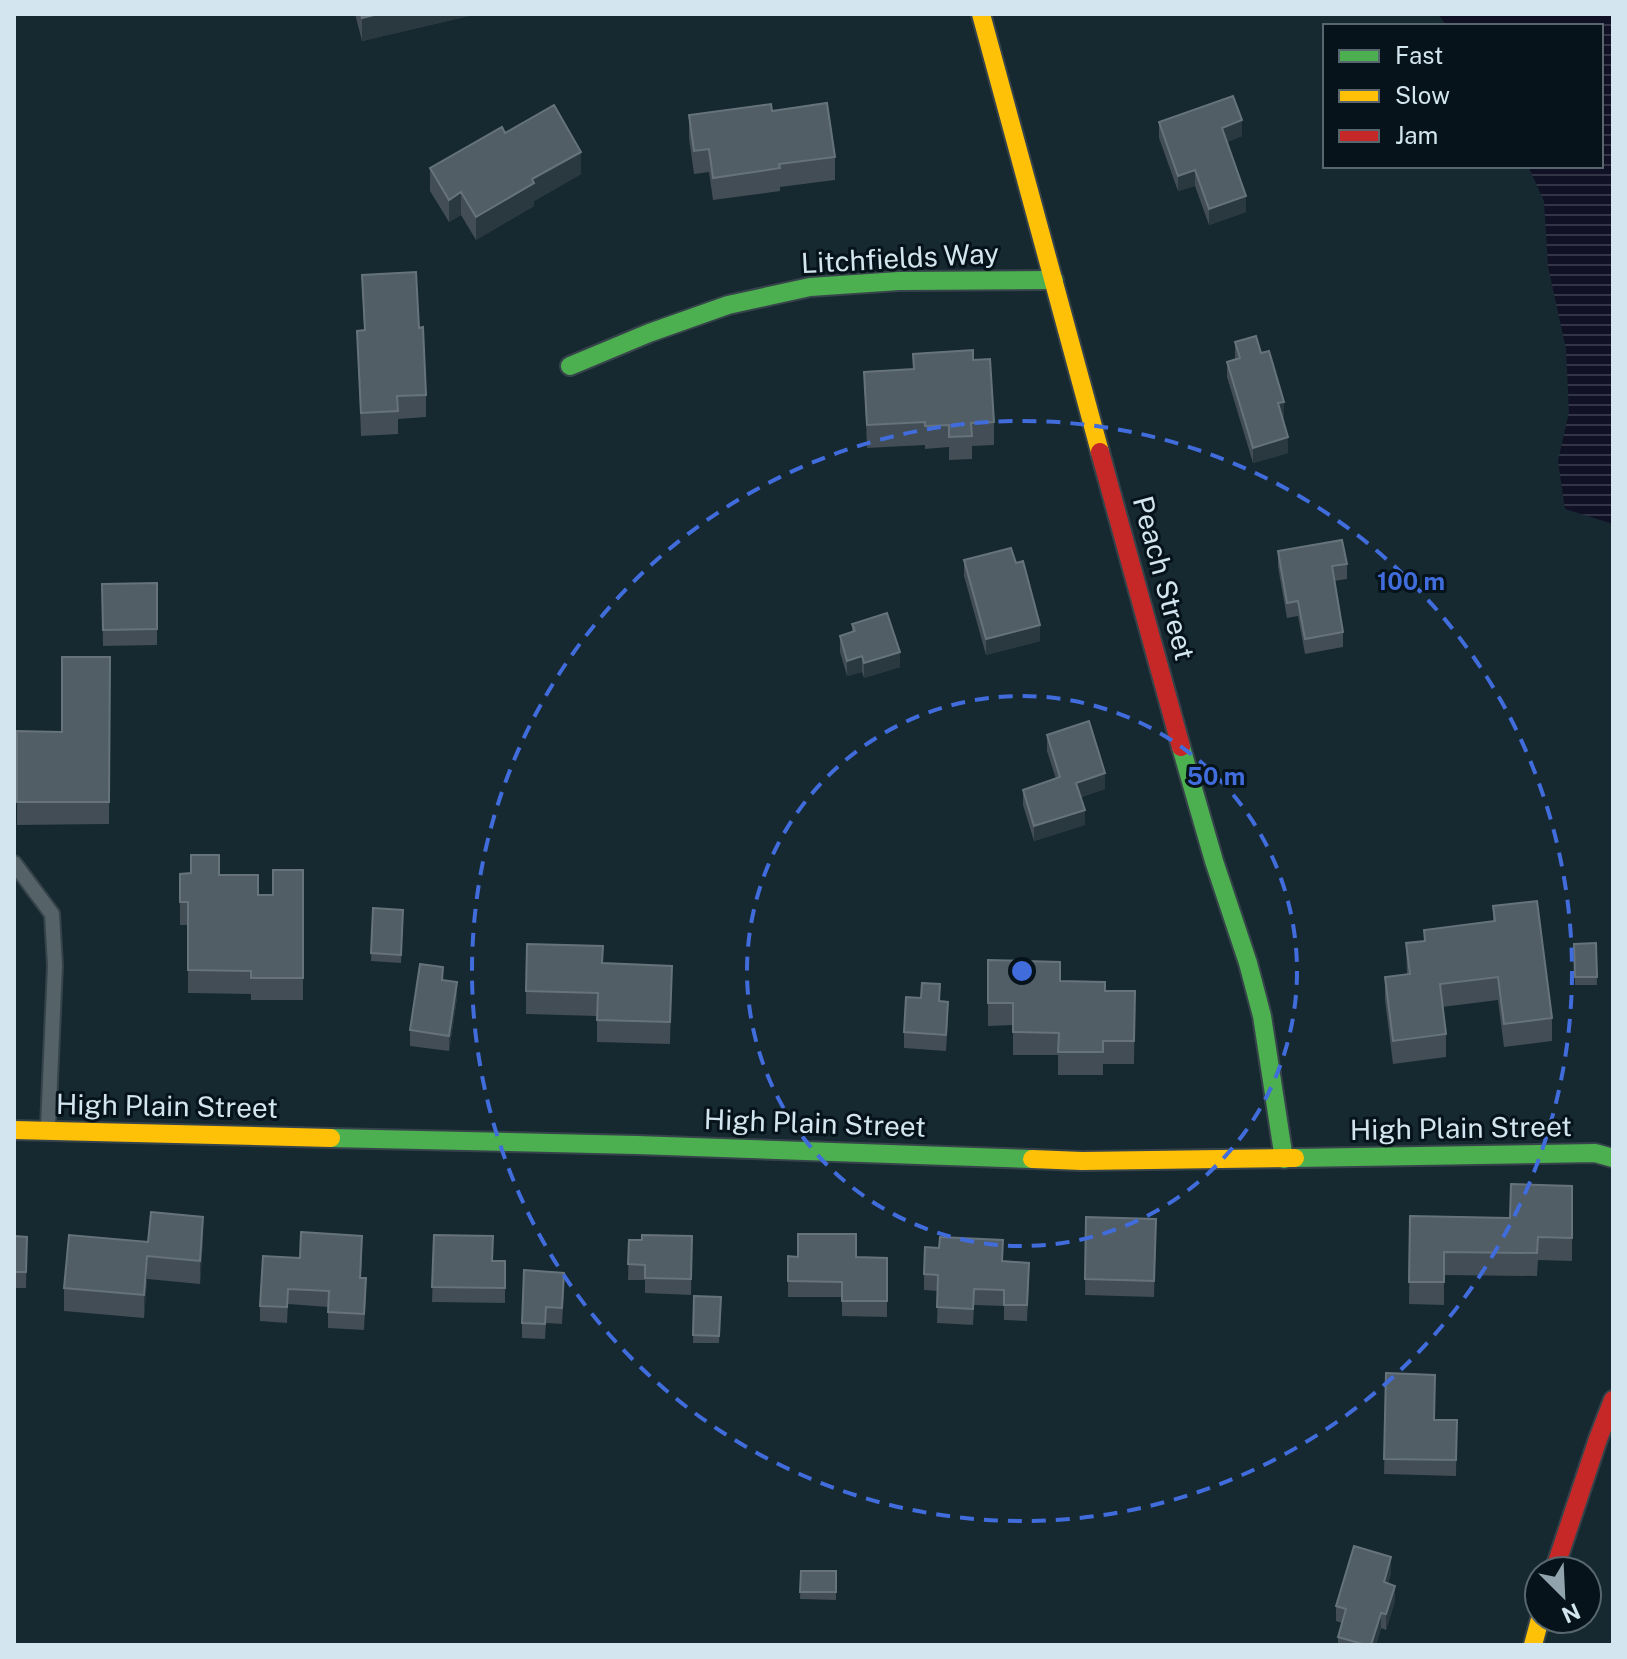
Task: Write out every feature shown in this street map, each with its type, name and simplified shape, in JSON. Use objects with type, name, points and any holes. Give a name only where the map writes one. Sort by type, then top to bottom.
[{"type":"street","name":"Peach Street","points":[[981,14],[1174,724],[1248,963],[1272,1074],[1284,1159]]},
{"type":"street","name":"Litchfields Way","points":[[570,366],[728,305],[810,287],[899,281],[1054,280]]},
{"type":"street","name":"High Plain Street","points":[[14,1130],[637,1145],[1082,1161],[1595,1153],[1613,1158]]},
{"type":"street","points":[[1559,1555],[1613,1400]]},
{"type":"lane","points":[[14,863],[52,914],[55,966],[48,1131]]},
{"type":"water","points":[[1438,14],[1613,14],[1613,526],[1565,509],[1558,461],[1569,412],[1566,349],[1548,266],[1544,201],[1529,168],[1603,168],[1603,24],[1446,24]]},
{"type":"building","points":[[1233,96],[1242,120],[1222,128],[1246,196],[1209,209],[1195,170],[1178,176],[1159,122]]},
{"type":"building","points":[[827,103],[835,157],[779,164],[780,168],[713,178],[709,149],[694,151],[689,115],[771,104],[772,111]]},
{"type":"building","points":[[554,105],[581,152],[532,179],[534,183],[476,217],[461,192],[449,200],[430,168],[502,127],[505,133]]},
{"type":"building","points":[[416,272],[419,328],[423,327],[426,395],[397,396],[398,411],[361,413],[357,331],[365,330],[362,275]]},
{"type":"building","points":[[1256,336],[1261,353],[1269,351],[1284,402],[1278,403],[1288,437],[1253,448],[1227,362],[1240,358],[1235,342]]},
{"type":"building","points":[[973,350],[973,360],[990,359],[994,422],[971,423],[972,436],[949,437],[949,425],[925,426],[925,422],[867,425],[864,372],[914,369],[913,354]]},
{"type":"building","points":[[1342,540],[1347,564],[1332,566],[1343,632],[1305,639],[1298,601],[1287,603],[1278,551]]},
{"type":"building","points":[[1011,548],[1016,563],[1023,561],[1040,625],[986,639],[964,560]]},
{"type":"building","points":[[157,583],[157,629],[103,630],[102,584]]},
{"type":"building","points":[[887,613],[900,652],[864,663],[862,656],[847,661],[840,636],[855,631],[852,624]]},
{"type":"building","points":[[62,657],[110,657],[109,802],[17,802],[17,731],[62,732]]},
{"type":"building","points":[[1089,721],[1105,773],[1076,783],[1085,810],[1034,826],[1023,790],[1060,777],[1047,735]]},
{"type":"building","points":[[191,855],[219,855],[219,875],[258,875],[258,895],[273,895],[273,870],[303,870],[303,978],[251,978],[251,971],[188,970],[188,902],[180,902],[180,874],[191,873]]},
{"type":"building","points":[[1537,901],[1552,1018],[1504,1024],[1498,977],[1440,984],[1446,1034],[1393,1041],[1385,977],[1410,974],[1406,943],[1425,941],[1424,930],[1495,921],[1493,906]]},
{"type":"building","points":[[373,908],[403,910],[401,955],[371,953]]},
{"type":"building","points":[[1596,943],[1597,977],[1575,977],[1574,944]]},
{"type":"building","points":[[527,944],[603,946],[602,963],[672,966],[670,1022],[597,1020],[598,993],[526,991]]},
{"type":"building","points":[[988,960],[1060,962],[1060,981],[1105,982],[1105,991],[1135,991],[1134,1041],[1103,1041],[1103,1052],[1058,1052],[1059,1033],[1013,1032],[1013,1003],[988,1003]]},
{"type":"building","points":[[420,964],[443,967],[442,980],[457,982],[449,1036],[410,1030]]},
{"type":"building","points":[[922,983],[940,984],[939,1001],[948,1002],[946,1035],[904,1032],[906,997],[921,998]]},
{"type":"building","points":[[1511,1184],[1572,1186],[1572,1238],[1538,1237],[1537,1253],[1444,1252],[1444,1282],[1409,1282],[1410,1216],[1510,1218]]},
{"type":"building","points":[[151,1212],[203,1217],[200,1261],[147,1256],[144,1295],[64,1288],[69,1235],[148,1242]]},
{"type":"building","points":[[1086,1217],[1156,1219],[1154,1281],[1085,1279]]},
{"type":"building","points":[[301,1232],[362,1236],[360,1278],[366,1278],[364,1314],[328,1312],[329,1291],[288,1289],[287,1307],[260,1306],[263,1256],[300,1258]]},
{"type":"building","points":[[798,1234],[856,1234],[856,1257],[887,1258],[887,1301],[842,1301],[842,1282],[788,1281],[788,1256],[798,1257]]},
{"type":"building","points":[[434,1235],[493,1236],[492,1261],[505,1261],[505,1288],[432,1287]]},
{"type":"building","points":[[642,1235],[692,1236],[691,1279],[645,1278],[645,1265],[628,1264],[629,1240],[642,1240]]},
{"type":"building","points":[[14,1236],[27,1237],[26,1272],[14,1272]]},
{"type":"building","points":[[940,1237],[1003,1240],[1002,1261],[1029,1263],[1027,1305],[1004,1305],[1004,1290],[974,1289],[973,1309],[937,1307],[938,1275],[924,1274],[925,1247],[939,1248]]},
{"type":"building","points":[[524,1270],[564,1273],[562,1308],[546,1307],[545,1324],[522,1323]]},
{"type":"building","points":[[694,1296],[721,1297],[719,1336],[693,1335]]},
{"type":"building","points":[[1386,1373],[1435,1375],[1434,1420],[1457,1420],[1456,1460],[1384,1459]]},
{"type":"building","points":[[1354,1546],[1391,1557],[1384,1582],[1395,1586],[1386,1614],[1381,1613],[1371,1645],[1338,1637],[1346,1609],[1336,1606]]},
{"type":"building","points":[[801,1571],[836,1571],[836,1592],[800,1592]]},
{"type":"traffic: fast","points":[[570,366],[728,305],[810,287],[899,281],[1054,280]]},
{"type":"traffic: fast","points":[[1181,747],[1262,1016],[1284,1159]]},
{"type":"traffic: fast","points":[[331,1138],[1032,1159]]},
{"type":"traffic: fast","points":[[1295,1158],[1595,1153],[1613,1158]]},
{"type":"traffic: slow","points":[[981,14],[1100,452]]},
{"type":"traffic: slow","points":[[14,1130],[331,1138]]},
{"type":"traffic: slow","points":[[1032,1159],[1295,1158]]},
{"type":"traffic: slow","points":[[1533,1645],[1536,1635]]},
{"type":"traffic: jam","points":[[1100,452],[1181,747]]},
{"type":"traffic: jam","points":[[1559,1555],[1613,1400]]}]
